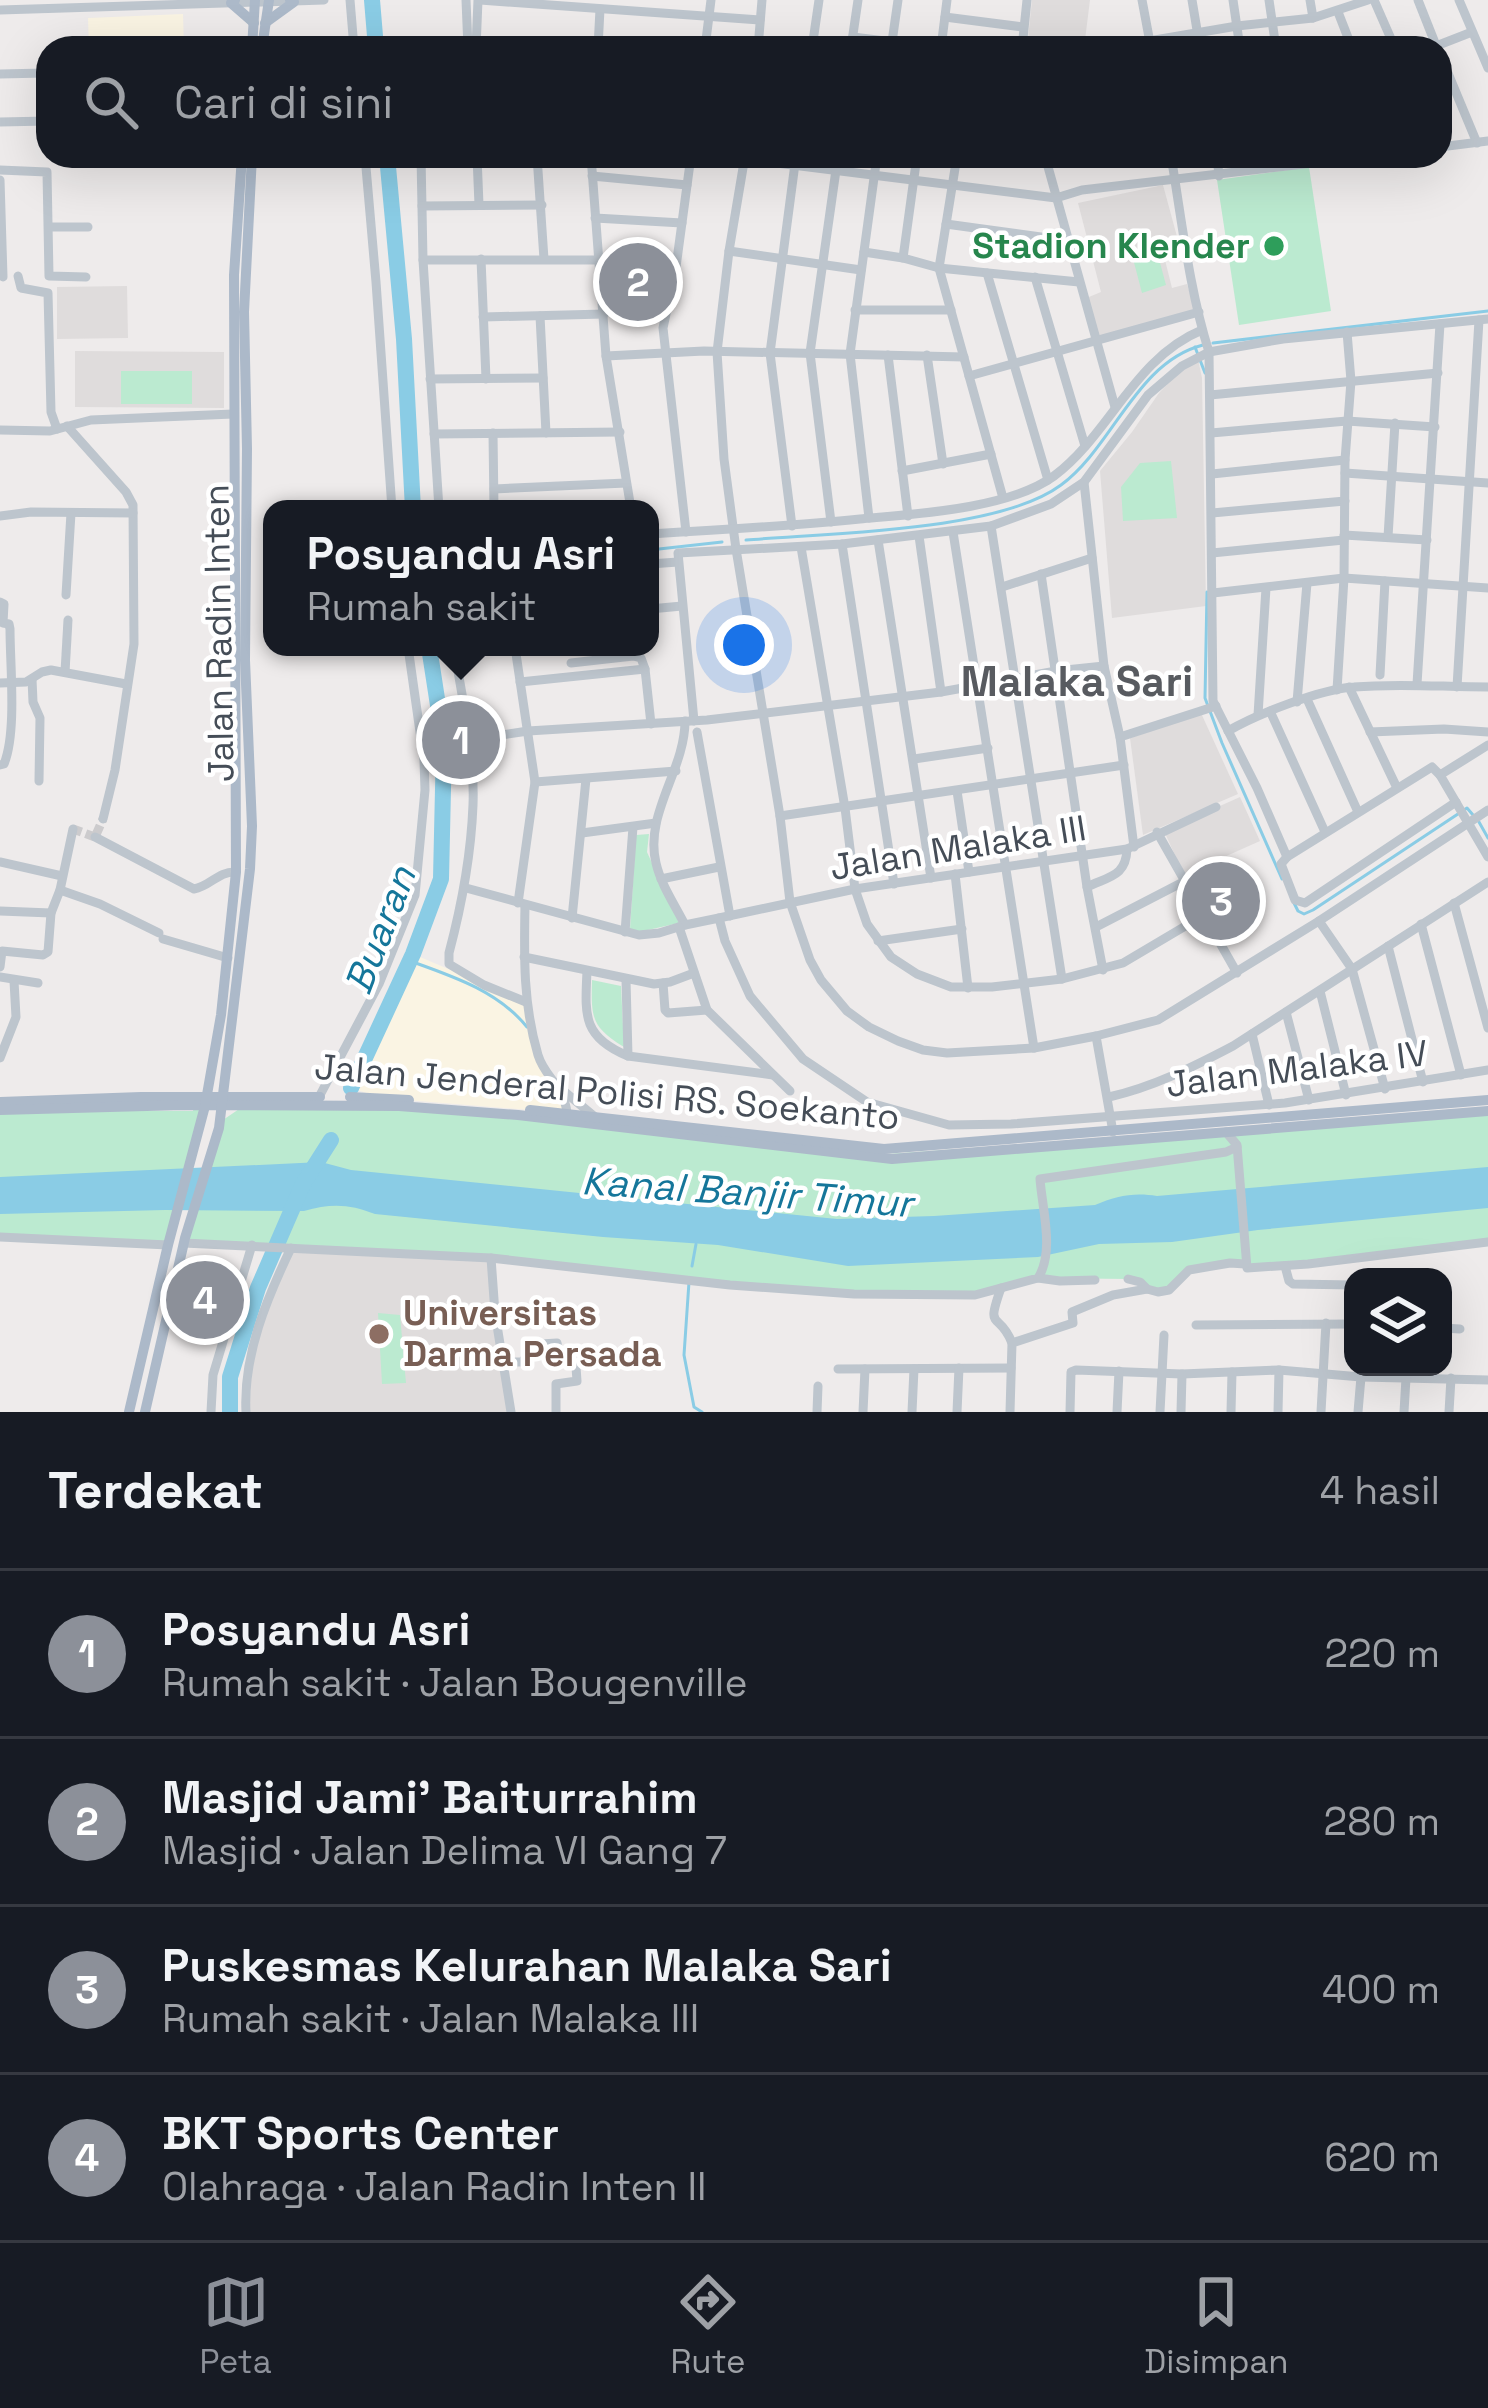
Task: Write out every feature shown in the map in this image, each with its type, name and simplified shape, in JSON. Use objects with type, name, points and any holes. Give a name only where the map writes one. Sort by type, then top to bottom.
[{"type":"main road","points":[[233,1],[260,23]]},
{"type":"main road","points":[[261,36],[262,1]]},
{"type":"main road","points":[[256,36],[260,23],[292,1]]},
{"type":"main road","name":"Jalan Radin Inten","points":[[145,1412],[184,1240],[220,1122],[250,869],[252,826],[233,414],[234,275],[241,168]]},
{"type":"main road","name":"Jalan Radin Inten","points":[[129,1412],[206,1101],[228,958],[236,872],[244,274],[251,168]]},
{"type":"main road","name":"Jalan Jenderal Polisi RS. Soekanto","points":[[222,1102],[324,1100]]},
{"type":"main road","name":"Jalan Jenderal Polisi RS. Soekanto","points":[[222,1102],[378,1101],[566,1109],[595,1117],[884,1150],[1488,1100]]},
{"type":"main road","points":[[0,1106],[206,1101]]},
{"type":"main road","name":"Jalan Jenderal Polisi RS. Soekanto","points":[[378,1101],[892,1159],[1488,1111]]},
{"type":"main road","points":[[0,1106],[222,1102]]},
{"type":"main road","points":[[183,1105],[201,1120]]},
{"type":"main road","points":[[220,1122],[245,1105]]},
{"type":"street","points":[[0,10],[324,0]]},
{"type":"street","points":[[350,0],[354,36]]},
{"type":"street","points":[[466,0],[470,36]]},
{"type":"street","points":[[474,36],[479,0],[760,20]]},
{"type":"street","points":[[706,36],[711,0]]},
{"type":"street","points":[[759,36],[762,0]]},
{"type":"street","points":[[814,36],[819,0]]},
{"type":"street","points":[[853,36],[857,0]]},
{"type":"street","points":[[893,36],[898,0]]},
{"type":"street","points":[[942,36],[947,0]]},
{"type":"street","points":[[1023,36],[1027,0]]},
{"type":"street","points":[[1142,0],[1148,36]]},
{"type":"street","points":[[1192,0],[1198,36]]},
{"type":"street","points":[[1233,0],[1238,36]]},
{"type":"street","points":[[1269,0],[1274,36]]},
{"type":"street","points":[[1310,0],[1313,19]]},
{"type":"street","points":[[1183,36],[1313,19],[1371,0],[1389,36]]},
{"type":"street","points":[[1418,0],[1431,36]]},
{"type":"street","points":[[1460,0],[1488,68]]},
{"type":"street","points":[[599,36],[600,9]]},
{"type":"street","points":[[1338,12],[1347,36]]},
{"type":"street","points":[[945,17],[1023,27]]},
{"type":"street","points":[[1452,41],[1472,32]]},
{"type":"street","points":[[0,74],[36,73]]},
{"type":"street","points":[[1452,81],[1482,142],[1452,146]]},
{"type":"street","points":[[0,122],[36,121]]},
{"type":"street","points":[[365,168],[391,500]]},
{"type":"street","points":[[421,168],[438,500]]},
{"type":"street","points":[[477,168],[479,205]]},
{"type":"street","points":[[538,168],[544,259]]},
{"type":"street","points":[[592,168],[606,356],[629,500]]},
{"type":"street","points":[[686,532],[662,328],[689,168]]},
{"type":"street","points":[[743,168],[716,352],[724,459],[790,902],[803,945],[821,980],[848,1011],[869,1028],[937,1052],[1034,1048],[1158,1020],[1319,921],[1469,814]]},
{"type":"street","points":[[792,526],[770,353],[795,168]]},
{"type":"street","points":[[824,168],[1056,198],[1082,190],[1269,168]]},
{"type":"street","points":[[830,522],[810,353],[836,168]]},
{"type":"street","points":[[869,518],[850,354],[876,168]]},
{"type":"street","points":[[903,258],[916,168]]},
{"type":"street","points":[[955,168],[939,268],[1004,498]]},
{"type":"street","points":[[1048,168],[1115,407]]},
{"type":"street","points":[[1173,168],[1210,395],[1212,708],[1228,731],[1284,861],[1294,900],[1305,903],[1469,814]]},
{"type":"street","points":[[1219,168],[1220,176]]},
{"type":"street","points":[[0,170],[45,173],[50,277],[86,277]]},
{"type":"street","points":[[592,176],[687,185]]},
{"type":"street","points":[[0,180],[2,277],[32,275]]},
{"type":"street","points":[[422,206],[542,205]]},
{"type":"street","points":[[595,218],[682,223]]},
{"type":"street","points":[[946,224],[1070,241]]},
{"type":"street","points":[[49,227],[88,227]]},
{"type":"street","points":[[729,251],[861,269]]},
{"type":"street","points":[[864,251],[939,268],[1079,282]]},
{"type":"street","points":[[481,259],[486,379]]},
{"type":"street","points":[[423,260],[599,260],[676,267]]},
{"type":"street","points":[[987,273],[1048,480]]},
{"type":"street","points":[[18,276],[21,288],[48,292],[51,412],[126,492],[134,513],[134,644],[103,819]]},
{"type":"street","points":[[1034,278],[1091,442]]},
{"type":"street","points":[[856,310],[950,310]]},
{"type":"street","points":[[969,376],[1198,312]]},
{"type":"street","points":[[483,317],[604,314]]},
{"type":"street","points":[[540,316],[546,433]]},
{"type":"street","points":[[659,534],[908,516],[1004,498],[1048,480],[1069,464],[1160,356],[1184,337],[1204,347],[1484,319],[1457,687]]},
{"type":"street","points":[[1417,684],[1440,324]]},
{"type":"street","points":[[1347,332],[1351,381],[1345,460],[1343,688],[1396,788]]},
{"type":"street","points":[[790,1091],[707,1010],[654,849],[656,823],[692,725],[679,552],[801,547],[953,532],[991,526],[1051,504],[1084,482],[1148,395],[1204,347]]},
{"type":"street","points":[[606,356],[664,352],[964,356]]},
{"type":"street","points":[[888,355],[908,516]]},
{"type":"street","points":[[927,355],[944,464]]},
{"type":"street","points":[[1210,395],[1438,373]]},
{"type":"street","points":[[430,379],[543,378]]},
{"type":"street","points":[[0,430],[38,431],[91,421],[233,414]]},
{"type":"street","points":[[1211,433],[1347,421],[1435,427]]},
{"type":"street","points":[[1388,537],[1395,423]]},
{"type":"street","points":[[434,434],[620,432]]},
{"type":"street","points":[[493,433],[494,500]]},
{"type":"street","points":[[1091,442],[1109,448]]},
{"type":"street","points":[[902,471],[991,454]]},
{"type":"street","points":[[1212,474],[1345,460]]},
{"type":"street","points":[[1345,473],[1488,482]]},
{"type":"street","name":"Jalan Malaka III","points":[[1084,482],[1104,666],[1124,765],[1130,848]]},
{"type":"street","points":[[494,488],[626,483]]},
{"type":"street","points":[[1212,513],[1345,501]]},
{"type":"street","points":[[0,517],[31,512],[134,513]]},
{"type":"street","points":[[66,595],[71,513]]},
{"type":"street","points":[[991,526],[1062,979]]},
{"type":"street","points":[[953,532],[1034,1048]]},
{"type":"street","points":[[919,536],[940,692]]},
{"type":"street","points":[[1212,553],[1344,537],[1427,540]]},
{"type":"street","points":[[878,540],[931,878]]},
{"type":"street","points":[[842,544],[894,884]]},
{"type":"street","points":[[801,547],[855,890],[867,924],[891,957],[951,988],[1062,979],[1103,970],[1139,954],[1204,915]]},
{"type":"street","points":[[1002,587],[1092,558]]},
{"type":"street","points":[[659,564],[678,562]]},
{"type":"street","points":[[1042,574],[1103,970]]},
{"type":"street","points":[[1213,593],[1344,578],[1488,588]]},
{"type":"street","points":[[1380,681],[1385,581]]},
{"type":"street","points":[[1307,583],[1302,701],[1358,812]]},
{"type":"street","points":[[1266,588],[1264,713],[1325,832]]},
{"type":"street","points":[[0,602],[4,604],[3,623],[10,629],[5,683],[8,750],[6,761],[0,764]]},
{"type":"street","points":[[659,607],[682,606]]},
{"type":"street","points":[[65,672],[68,620]]},
{"type":"street","points":[[324,1100],[380,985],[415,895],[425,790],[409,656]]},
{"type":"street","points":[[455,656],[473,804],[466,888],[449,964],[526,1002]]},
{"type":"street","points":[[516,656],[535,782],[522,904],[526,1002],[540,1061],[560,1088],[595,1117]]},
{"type":"street","points":[[570,656],[572,669]]},
{"type":"street","points":[[469,740],[528,731],[692,725],[1104,666]]},
{"type":"street","points":[[520,682],[572,669],[645,669],[651,724]]},
{"type":"street","points":[[5,683],[32,679],[45,671],[126,684]]},
{"type":"street","points":[[32,679],[40,720],[39,781]]},
{"type":"street","points":[[1228,731],[1264,713],[1380,681],[1488,687]]},
{"type":"street","points":[[1120,737],[1212,708]]},
{"type":"street","name":"Jalan Malaka IV","points":[[692,725],[724,917],[744,984],[803,1059],[867,1102],[953,1125],[1011,1124],[1269,1105],[1488,1070]]},
{"type":"street","points":[[1370,732],[1444,729],[1488,733]]},
{"type":"street","points":[[1440,775],[1488,745]]},
{"type":"street","points":[[914,759],[988,748]]},
{"type":"street","points":[[780,816],[1124,765]]},
{"type":"street","points":[[1284,861],[1432,767],[1469,814],[1488,856]]},
{"type":"street","points":[[535,782],[676,771]]},
{"type":"street","points":[[572,918],[586,779]]},
{"type":"street","points":[[957,791],[969,872]]},
{"type":"street","name":"Jalan Malaka III","points":[[790,902],[1130,848],[1216,807]]},
{"type":"street","points":[[581,833],[656,823]]},
{"type":"street","points":[[626,932],[633,826]]},
{"type":"street","points":[[0,968],[2,952],[47,954],[51,913],[73,830]]},
{"type":"street","points":[[1157,832],[1237,973]]},
{"type":"street","points":[[95,836],[194,889],[223,873],[236,872]]},
{"type":"street","points":[[1088,887],[1123,870],[1130,848]]},
{"type":"street","points":[[0,862],[62,877]]},
{"type":"street","points":[[661,879],[719,867]]},
{"type":"street","points":[[955,874],[968,988]]},
{"type":"street","points":[[1096,927],[1185,881]]},
{"type":"street","points":[[1109,1097],[1194,1067],[1488,882]]},
{"type":"street","points":[[466,888],[647,935],[790,902]]},
{"type":"street","points":[[60,890],[100,904],[161,936],[228,958]]},
{"type":"street","points":[[1454,903],[1488,1028]]},
{"type":"street","points":[[0,911],[51,913]]},
{"type":"street","points":[[1319,921],[1352,970],[1385,1088]]},
{"type":"street","points":[[1421,924],[1461,1075]]},
{"type":"street","points":[[878,941],[962,929]]},
{"type":"street","points":[[1388,946],[1423,1082]]},
{"type":"street","points":[[524,957],[626,980],[663,983],[694,973]]},
{"type":"street","points":[[586,971],[587,1019],[603,1045],[628,1055],[773,1075]]},
{"type":"street","points":[[0,977],[38,983]]},
{"type":"street","points":[[626,980],[628,1055]]},
{"type":"street","points":[[0,1058],[16,1017],[14,981]]},
{"type":"street","points":[[663,983],[668,1013],[707,1010]]},
{"type":"street","points":[[1320,991],[1346,1095]]},
{"type":"street","points":[[1286,1012],[1310,1100]]},
{"type":"street","points":[[1252,1034],[1269,1105]]},
{"type":"street","points":[[1096,1036],[1113,1132]]},
{"type":"street","points":[[560,1088],[566,1109],[584,1107]]},
{"type":"street","points":[[1038,1278],[1046,1256],[1040,1179],[1226,1152],[1237,1147],[1248,1130]]},
{"type":"street","points":[[1226,1132],[1237,1147],[1246,1259],[1251,1268],[1488,1242]]},
{"type":"street","points":[[0,1237],[169,1240]]},
{"type":"street","points":[[184,1240],[491,1258],[854,1294],[975,1295],[1038,1278],[1095,1280]]},
{"type":"street","points":[[211,1412],[213,1375],[256,1245]]},
{"type":"street","points":[[246,1412],[253,1350],[286,1247]]},
{"type":"street","points":[[491,1258],[511,1412]]},
{"type":"street","points":[[1012,1343],[1073,1323],[1072,1312],[1099,1300],[1169,1289],[1189,1270],[1246,1259]]},
{"type":"street","points":[[1285,1266],[1293,1284],[1344,1285]]},
{"type":"street","points":[[1128,1279],[1147,1289]]},
{"type":"street","points":[[1001,1288],[992,1312],[1012,1343],[1010,1412]]},
{"type":"street","points":[[1321,1412],[1326,1323]]},
{"type":"street","points":[[1196,1325],[1344,1324]]},
{"type":"street","points":[[1452,1328],[1460,1328]]},
{"type":"street","points":[[1160,1412],[1164,1335]]},
{"type":"street","points":[[504,1361],[539,1354],[541,1344],[557,1343],[560,1352],[571,1356],[577,1379],[555,1387],[556,1412]]},
{"type":"street","points":[[957,1412],[959,1368]]},
{"type":"street","points":[[838,1369],[1011,1368]]},
{"type":"street","points":[[863,1412],[866,1369]]},
{"type":"street","points":[[912,1412],[914,1369]]},
{"type":"street","points":[[1070,1412],[1071,1372],[1076,1370],[1182,1374],[1279,1370],[1488,1380]]},
{"type":"street","points":[[1278,1412],[1279,1370]]},
{"type":"street","points":[[1117,1412],[1118,1371]]},
{"type":"street","points":[[1231,1412],[1232,1372]]},
{"type":"street","points":[[1181,1412],[1182,1374]]},
{"type":"street","points":[[1358,1412],[1361,1377]]},
{"type":"street","points":[[1404,1412],[1406,1378]]},
{"type":"street","points":[[1449,1412],[1450,1378]]},
{"type":"street","points":[[818,1387],[818,1412]]},
{"type":"shaded area","points":[[1032,0],[1090,0],[1086,36],[1028,36]]},
{"type":"shaded area","points":[[183,14],[184,36],[89,36],[88,18]]},
{"type":"shaded area","points":[[1163,185],[1182,255],[1165,260],[1172,288],[1187,284],[1195,309],[1096,339],[1084,299],[1101,292],[1078,203]]},
{"type":"shaded area","points":[[127,286],[128,338],[57,339],[57,287]]},
{"type":"shaded area","points":[[75,351],[224,352],[224,408],[75,407]]},
{"type":"shaded area","points":[[1198,359],[1206,606],[1112,618],[1100,471],[1159,393]]},
{"type":"shaded area","points":[[1201,713],[1238,794],[1143,835],[1130,738]]},
{"type":"shaded area","points":[[1240,797],[1260,841],[1184,875],[1164,831]]},
{"type":"shaded area","points":[[413,954],[526,1002],[540,1061],[567,1113],[382,1098],[351,1088]]},
{"type":"shaded area","name":"Universitas Darma Persada","points":[[291,1248],[491,1258],[510,1412],[246,1412],[253,1350]]},
{"type":"green space","name":"Stadion Klender","points":[[1309,168],[1331,311],[1239,325],[1217,180]]},
{"type":"green space","points":[[1155,244],[1166,285],[1142,293],[1131,251]]},
{"type":"green space","points":[[121,371],[192,371],[192,404],[121,404]]},
{"type":"green space","points":[[1171,461],[1177,518],[1123,521],[1121,487],[1140,463]]},
{"type":"green space","points":[[649,834],[647,852],[679,923],[639,932],[630,929],[636,835]]},
{"type":"green space","points":[[592,980],[621,986],[624,1047],[595,1020]]},
{"type":"green space","points":[[194,1105],[205,1106],[168,1245],[0,1237],[0,1110],[193,1111]]},
{"type":"green space","points":[[245,1105],[399,1106],[860,1156],[1488,1111],[1488,1241],[1308,1264],[1189,1270],[1174,1286],[1158,1292],[1128,1279],[1038,1278],[987,1293],[854,1294],[491,1258],[184,1243],[220,1122]]},
{"type":"green space","points":[[378,1313],[400,1315],[406,1383],[382,1384]]},
{"type":"water","points":[[321,1162],[351,1170],[837,1219],[1095,1205],[1133,1195],[1488,1167],[1488,1208],[1172,1242],[1099,1244],[1038,1257],[848,1266],[718,1245],[375,1214],[340,1206],[304,1211],[0,1214],[0,1177]]},
{"type":"waterway","name":"Buaran","points":[[372,0],[375,36]]},
{"type":"waterway","name":"Buaran","points":[[388,168],[413,500]]},
{"type":"waterway","points":[[1213,343],[1488,311]]},
{"type":"waterway","points":[[746,540],[910,528],[1033,501],[1079,469],[1160,369],[1203,345]]},
{"type":"waterway","points":[[1195,347],[1205,373]]},
{"type":"waterway","points":[[659,549],[722,542]]},
{"type":"waterway","points":[[1207,592],[1205,698],[1282,879]]},
{"type":"waterway","name":"Buaran","points":[[351,1088],[413,954],[441,879],[444,744],[430,656]]},
{"type":"waterway","points":[[1294,903],[1304,914],[1313,910],[1467,808],[1473,815]]},
{"type":"waterway","points":[[1479,822],[1488,838]]},
{"type":"waterway","points":[[410,961],[488,994],[527,1027]]},
{"type":"waterway","name":"Buaran","points":[[230,1412],[230,1377],[258,1288],[303,1184],[331,1140]]},
{"type":"waterway","points":[[692,1266],[696,1244]]},
{"type":"waterway","points":[[689,1282],[684,1355],[694,1407],[702,1412]]},
{"type":"tunnel","points":[[73,829],[95,837],[103,819]]},
{"type":"place","name":"Stadion Klender","points":[[1274,246]]},
{"type":"place","name":"Masjid Jami' Baiturrahim","points":[[638,282]]},
{"type":"place","name":"Posyandu Asri","points":[[461,740]]},
{"type":"place","name":"Puskesmas Kelurahan Malaka Sari","points":[[1221,901]]},
{"type":"place","name":"BKT Sports Center","points":[[205,1300]]},
{"type":"place","name":"Universitas Darma Persada","points":[[379,1334]]},
{"type":"district","name":"Malaka Sari","points":[[1077,681]]},
{"type":"water label","name":"Kanal Banjir Timur","points":[[747,1192]]}]
